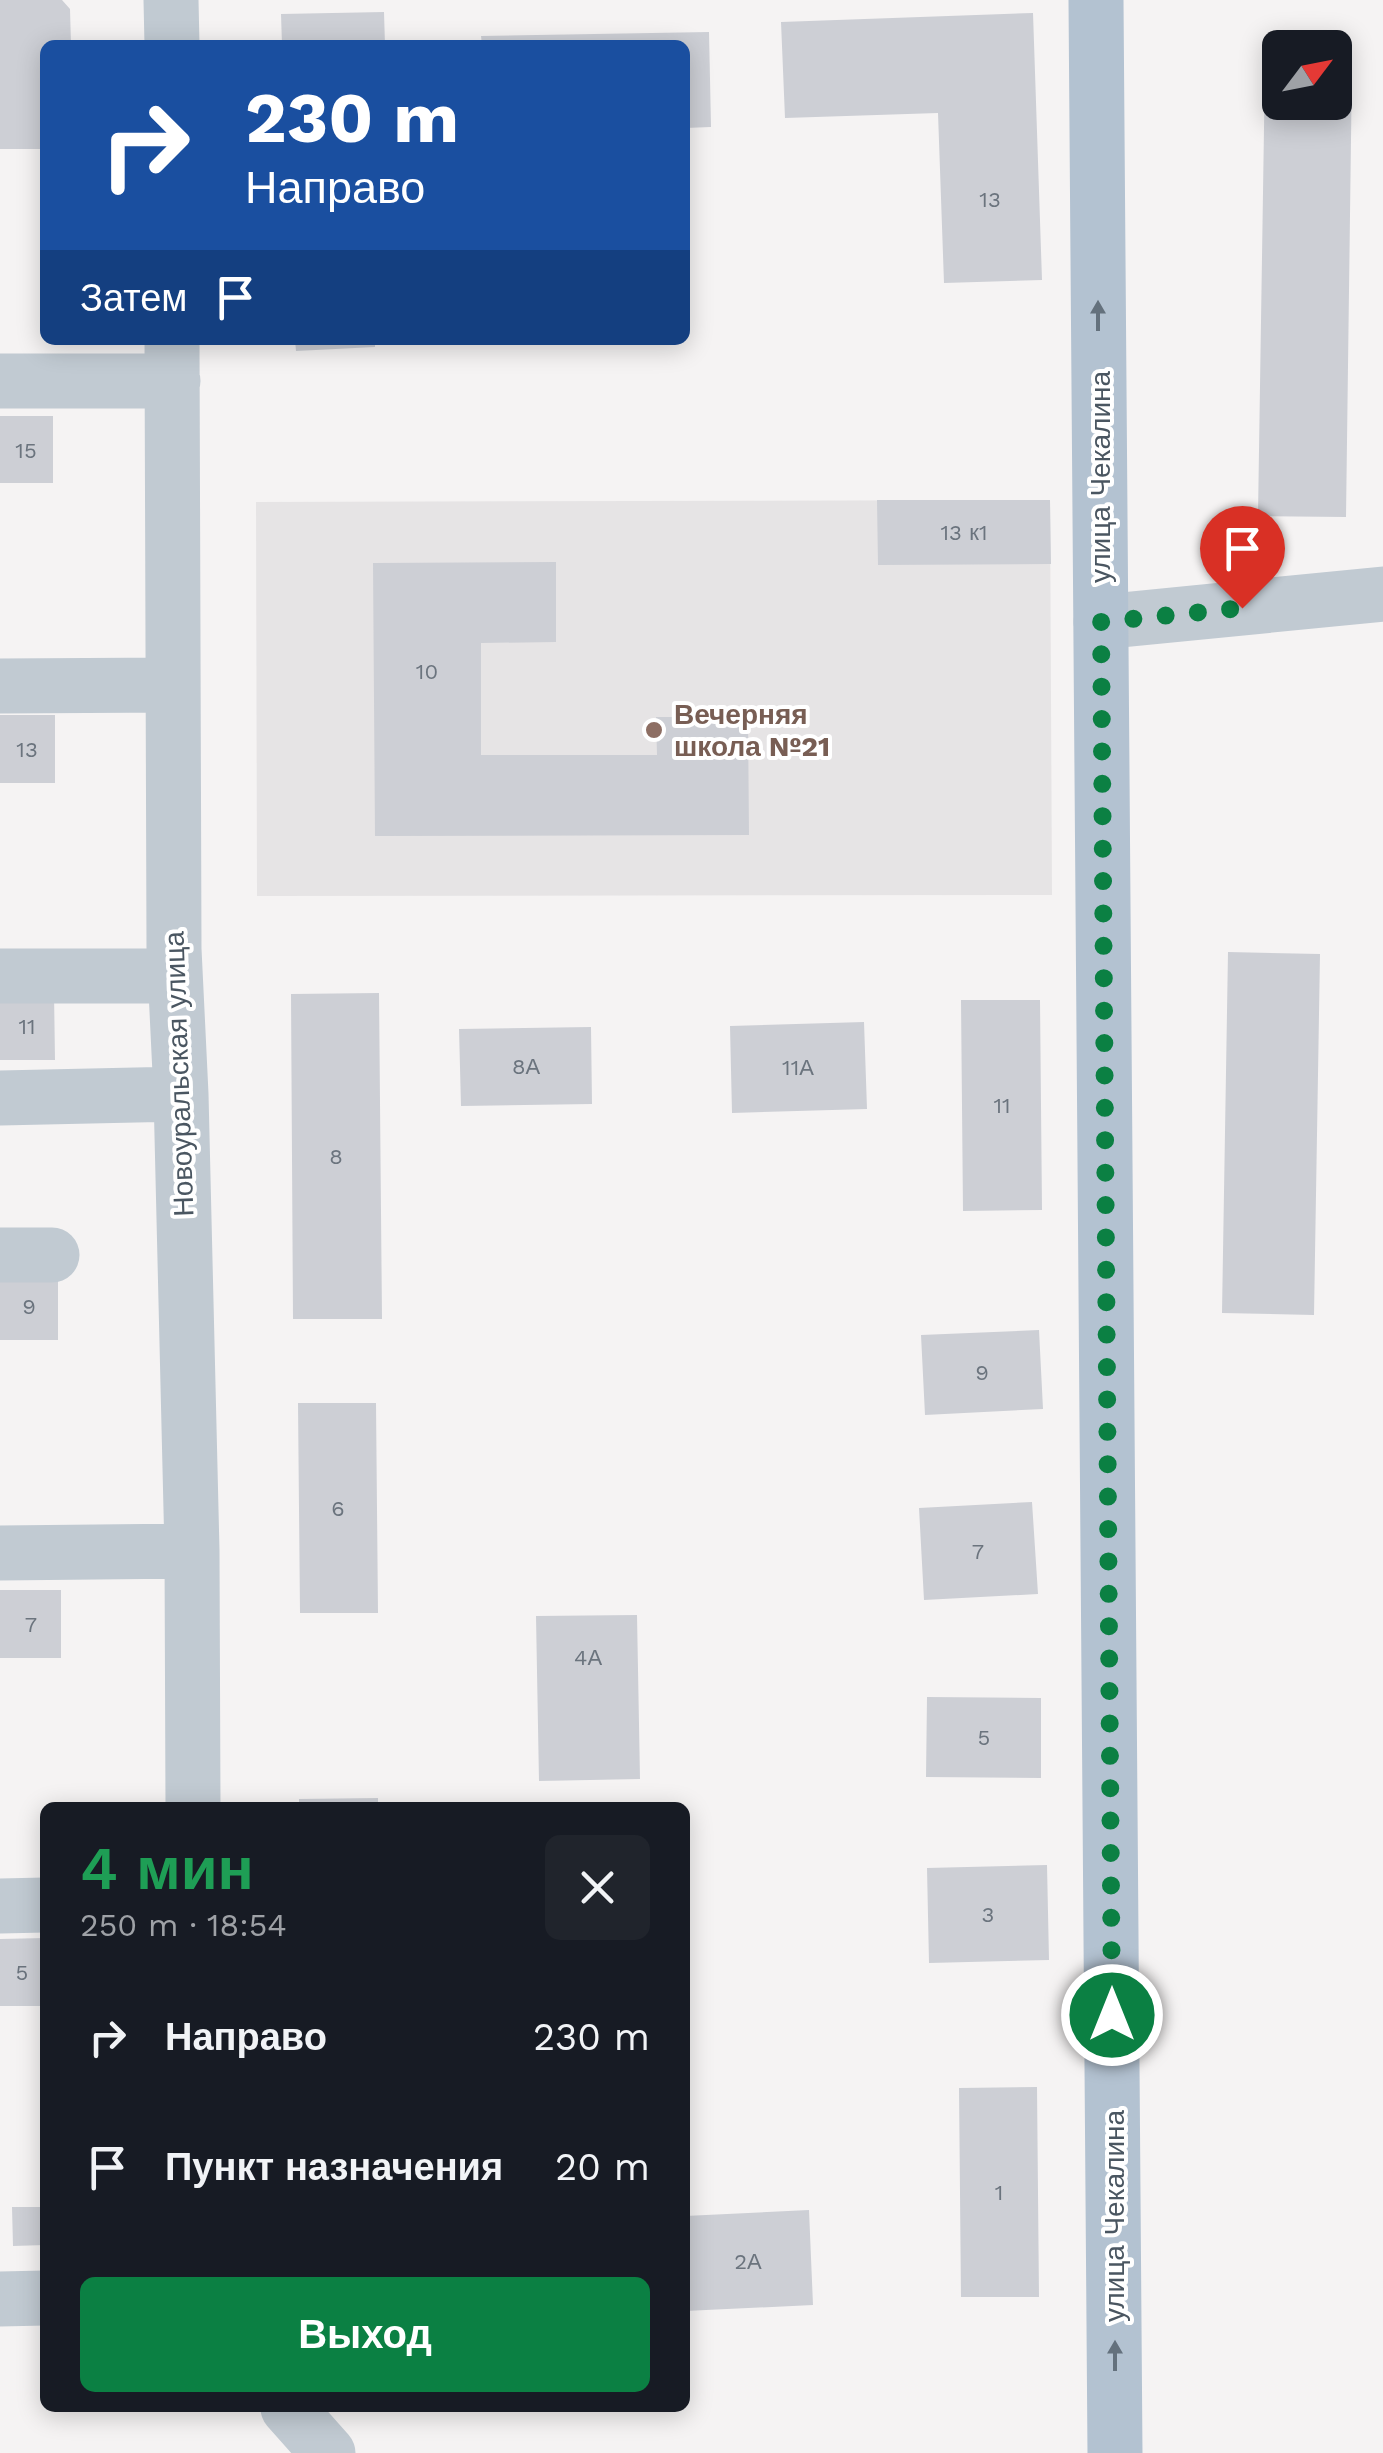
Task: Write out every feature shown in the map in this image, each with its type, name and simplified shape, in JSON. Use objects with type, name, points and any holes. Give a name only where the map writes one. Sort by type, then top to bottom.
[{"type":"main road","name":"улица Чекалина","points":[[1096,0],[1116,2453]]},
{"type":"street","points":[[172,0],[172,40]]},
{"type":"street","points":[[0,381],[172,361]]},
{"type":"street","name":"Новоуральская улица","points":[[172,361],[175,976],[192,1551],[193,1802]]},
{"type":"street","points":[[1101,622],[1383,594]]},
{"type":"street","points":[[0,686],[173,684]]},
{"type":"street","points":[[0,976],[175,976]]},
{"type":"street","points":[[0,1098],[181,1094]]},
{"type":"street","points":[[0,1554],[192,1551]]},
{"type":"street","points":[[0,1906],[40,1905]]},
{"type":"street","points":[[0,2299],[40,2298]]},
{"type":"shaded area","name":"Вечерняя школа №21","points":[[1050,500],[1052,895],[257,896],[256,502]]},
{"type":"building","points":[[0,0],[62,0],[70,9],[71,40],[40,40],[40,149],[0,149]]},
{"type":"building","points":[[384,12],[385,40],[282,40],[281,14]]},
{"type":"building","points":[[1033,13],[1042,280],[944,283],[938,113],[785,118],[781,22]]},
{"type":"building","points":[[709,32],[711,127],[690,128],[690,40],[481,40],[481,36]]},
{"type":"building","points":[[1264,120],[1351,120],[1346,517],[1258,516]]},
{"type":"building","points":[[295,345],[375,345],[375,347],[296,351]]},
{"type":"building","points":[[0,416],[53,416],[53,483],[0,483]]},
{"type":"building","points":[[877,500],[1050,500],[1051,564],[878,565]]},
{"type":"building","points":[[556,562],[556,642],[481,643],[481,755],[657,755],[656,717],[748,717],[749,835],[375,836],[373,563]]},
{"type":"building","points":[[0,715],[55,715],[55,783],[0,783]]},
{"type":"building","points":[[1228,952],[1320,954],[1314,1315],[1222,1313]]},
{"type":"building","points":[[54,992],[55,1060],[0,1060],[0,993]]},
{"type":"building","points":[[379,993],[382,1319],[293,1319],[291,994]]},
{"type":"building","points":[[961,1000],[1040,1000],[1042,1210],[963,1211]]},
{"type":"building","points":[[864,1022],[867,1109],[732,1113],[730,1026]]},
{"type":"building","points":[[591,1027],[592,1104],[461,1106],[459,1029]]},
{"type":"building","points":[[0,1272],[58,1273],[58,1340],[0,1340]]},
{"type":"building","points":[[1039,1330],[1043,1409],[925,1415],[921,1335]]},
{"type":"building","points":[[298,1403],[376,1403],[378,1613],[300,1613]]},
{"type":"building","points":[[1032,1502],[1038,1594],[924,1600],[919,1508]]},
{"type":"building","points":[[0,1590],[61,1590],[61,1658],[0,1658]]},
{"type":"building","points":[[637,1615],[640,1779],[539,1781],[536,1616]]},
{"type":"building","points":[[927,1697],[1041,1698],[1041,1778],[926,1777]]},
{"type":"building","points":[[378,1798],[378,1802],[299,1802]]},
{"type":"building","points":[[1047,1865],[1049,1960],[929,1963],[927,1868]]},
{"type":"building","points":[[40,1938],[40,2006],[0,2006],[0,1939]]},
{"type":"building","points":[[1037,2087],[1039,2297],[961,2297],[959,2088]]},
{"type":"building","points":[[12,2207],[40,2207],[40,2245],[13,2246]]},
{"type":"building","points":[[809,2210],[813,2305],[690,2311],[690,2216]]},
{"type":"place","name":"Вечерняя школа №21","points":[[654,730]]},
{"type":"route","points":[[1112,2015],[1101,622],[1242,608]]}]
